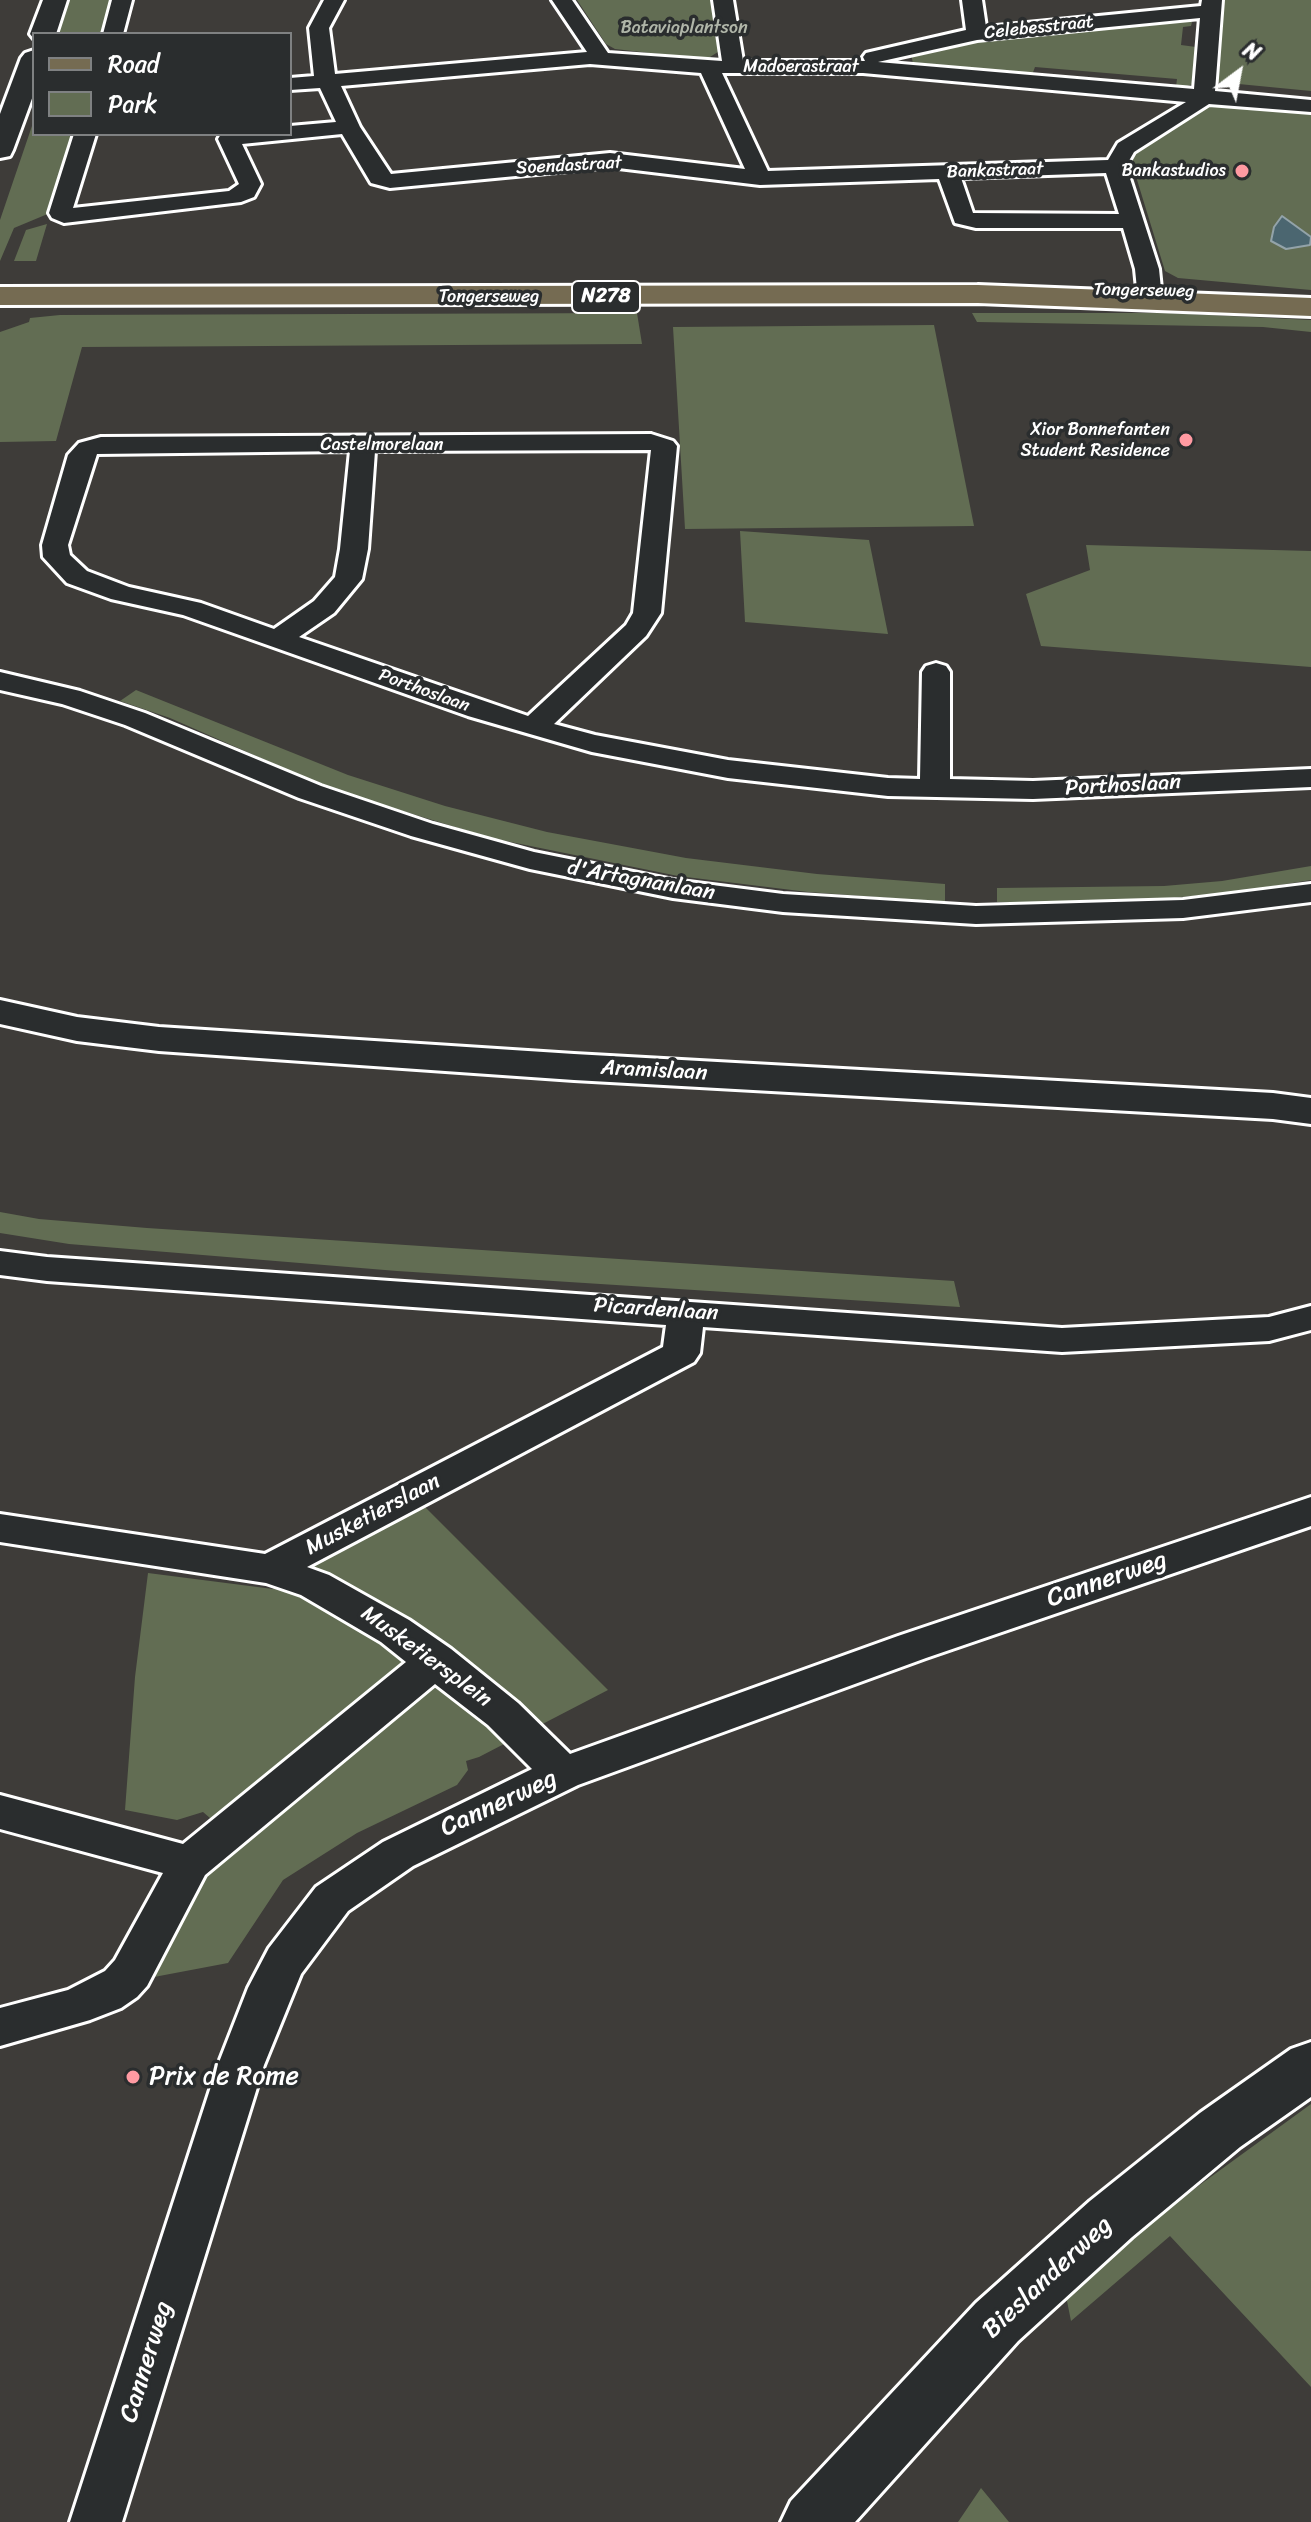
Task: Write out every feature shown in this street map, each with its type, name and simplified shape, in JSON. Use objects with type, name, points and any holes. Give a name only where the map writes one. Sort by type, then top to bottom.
[{"type":"main road","name":"Tongerseweg","points":[[0,296],[978,294],[1311,299]]},
{"type":"main road","name":"Tongerseweg","points":[[1149,295],[1311,307]]},
{"type":"street","points":[[44,32],[55,0]]},
{"type":"street","points":[[114,32],[122,0]]},
{"type":"street","points":[[292,133],[349,127],[327,80],[319,48],[319,28],[334,0]]},
{"type":"street","points":[[562,0],[601,58]]},
{"type":"street","points":[[723,0],[733,67]]},
{"type":"street","points":[[972,0],[977,34]]},
{"type":"street","points":[[1149,295],[1147,269],[1115,166],[1126,148],[1195,108],[1204,96],[1211,5]]},
{"type":"street","name":"Celebesstraat","points":[[863,67],[873,57],[977,34],[1211,5]]},
{"type":"street","name":"Madoerastraat","points":[[292,84],[554,59],[601,58],[709,67],[863,67],[1311,106]]},
{"type":"street","points":[[709,67],[760,178]]},
{"type":"street","points":[[0,150],[26,102],[32,69]]},
{"type":"street","name":"Soendastraat","points":[[349,127],[379,178],[390,181],[610,160],[760,178]]},
{"type":"street","points":[[84,136],[62,216],[233,197],[246,192],[250,184],[229,139],[257,136]]},
{"type":"street","name":"Bankastraat","points":[[760,178],[1115,166]]},
{"type":"street","points":[[948,172],[963,218],[976,221],[1131,221]]},
{"type":"street","name":"Castelmorelaan","points":[[101,445],[651,442],[664,446],[647,613],[636,630],[533,727]]},
{"type":"street","name":"Porthoslaan","points":[[101,445],[88,448],[81,455],[55,545],[57,557],[77,577],[121,593],[191,609],[533,727],[645,754],[728,769],[844,784],[1079,789],[1311,778]]},
{"type":"street","points":[[279,638],[324,607],[348,579],[354,549],[363,445]]},
{"type":"street","points":[[935,788],[936,672]]},
{"type":"street","name":"d'Artagnanlaan","points":[[0,681],[70,697],[135,719],[298,787],[410,826],[530,860],[673,889],[783,903],[976,915],[1183,909],[1311,893]]},
{"type":"street","name":"Aramislaan","points":[[0,1012],[91,1031],[159,1039],[574,1067],[1273,1106],[1311,1111]]},
{"type":"street","name":"Picardenlaan","points":[[0,1263],[63,1270],[1062,1340],[1269,1329],[1311,1318]]},
{"type":"street","name":"Musketierslaan","points":[[270,1569],[681,1353],[686,1312]]},
{"type":"street","name":"Cannerweg","points":[[96,2522],[241,2065],[271,1988],[298,1940],[332,1899],[365,1874],[440,1831],[563,1773],[912,1647],[1311,1511]]},
{"type":"street","points":[[0,1528],[270,1569]]},
{"type":"street","name":"Musketiersplein","points":[[270,1569],[315,1585],[347,1601],[436,1660],[503,1714],[563,1773]]},
{"type":"street","points":[[0,2027],[74,2007],[105,1995],[131,1973],[190,1863],[436,1660]]},
{"type":"street","points":[[0,1812],[190,1863]]},
{"type":"street","name":"Bieslanderweg","points":[[813,2522],[997,2322],[1123,2209],[1220,2130],[1311,2066]]},
{"type":"green space","points":[[67,0],[114,0],[105,32],[56,32]]},
{"type":"green space","name":"Bataviaplantson","points":[[577,0],[712,0],[721,50],[710,57],[694,58],[615,49],[606,44]]},
{"type":"green space","points":[[1220,0],[1311,0],[1311,91],[1218,82]]},
{"type":"green space","points":[[1183,18],[1192,22],[1191,26],[1183,27],[1181,45],[1196,47],[1193,84],[1184,87],[1176,87],[1177,79],[1035,67],[1032,75],[913,64],[911,53],[970,40]]},
{"type":"green space","points":[[1216,100],[1311,109],[1311,290],[1178,278],[1165,271],[1130,157],[1138,148]]},
{"type":"green space","points":[[32,126],[32,136],[74,136],[50,213],[14,228],[0,261],[0,220]]},
{"type":"green space","points":[[47,224],[36,261],[14,261],[26,230]]},
{"type":"green space","points":[[637,313],[642,344],[82,347],[56,441],[0,442],[0,332],[29,322],[30,318],[60,315]]},
{"type":"green space","points":[[972,313],[1169,313],[1311,320],[1311,332],[1263,327],[977,322]]},
{"type":"green space","points":[[934,325],[974,526],[685,529],[673,327]]},
{"type":"green space","points":[[740,531],[869,540],[888,634],[745,622]]},
{"type":"green space","points":[[1086,545],[1311,551],[1311,667],[1041,646],[1026,594],[1090,570]]},
{"type":"green space","points":[[136,690],[348,775],[445,806],[547,832],[686,858],[817,874],[945,884],[945,902],[808,892],[678,876],[491,838],[331,789],[170,718],[120,701]]},
{"type":"green space","points":[[1311,866],[1311,880],[1230,893],[1119,902],[997,902],[997,888],[1164,886],[1222,881]]},
{"type":"green space","points":[[0,1212],[39,1219],[147,1228],[954,1281],[960,1307],[397,1271],[69,1244],[0,1233]]},
{"type":"green space","points":[[418,1500],[608,1690],[466,1761],[468,1770],[457,1785],[357,1833],[283,1880],[228,1963],[154,1977],[201,1882],[238,1842],[203,1812],[177,1820],[125,1810],[135,1677],[148,1573],[273,1589],[289,1566]]},
{"type":"green space","points":[[1311,2104],[1311,2387],[1170,2236],[1071,2321],[1065,2291],[1153,2219]]},
{"type":"green space","points":[[981,2488],[1009,2522],[958,2522]]},
{"type":"water","points":[[1282,216],[1311,237],[1310,245],[1286,249],[1271,241],[1274,227]]},
{"type":"place","name":"Bankastudios","points":[[1242,171]]},
{"type":"place","name":"Xior Bonnefanten Student Residence","points":[[1186,440]]},
{"type":"place","name":"Prix de Rome","points":[[133,2077]]}]
